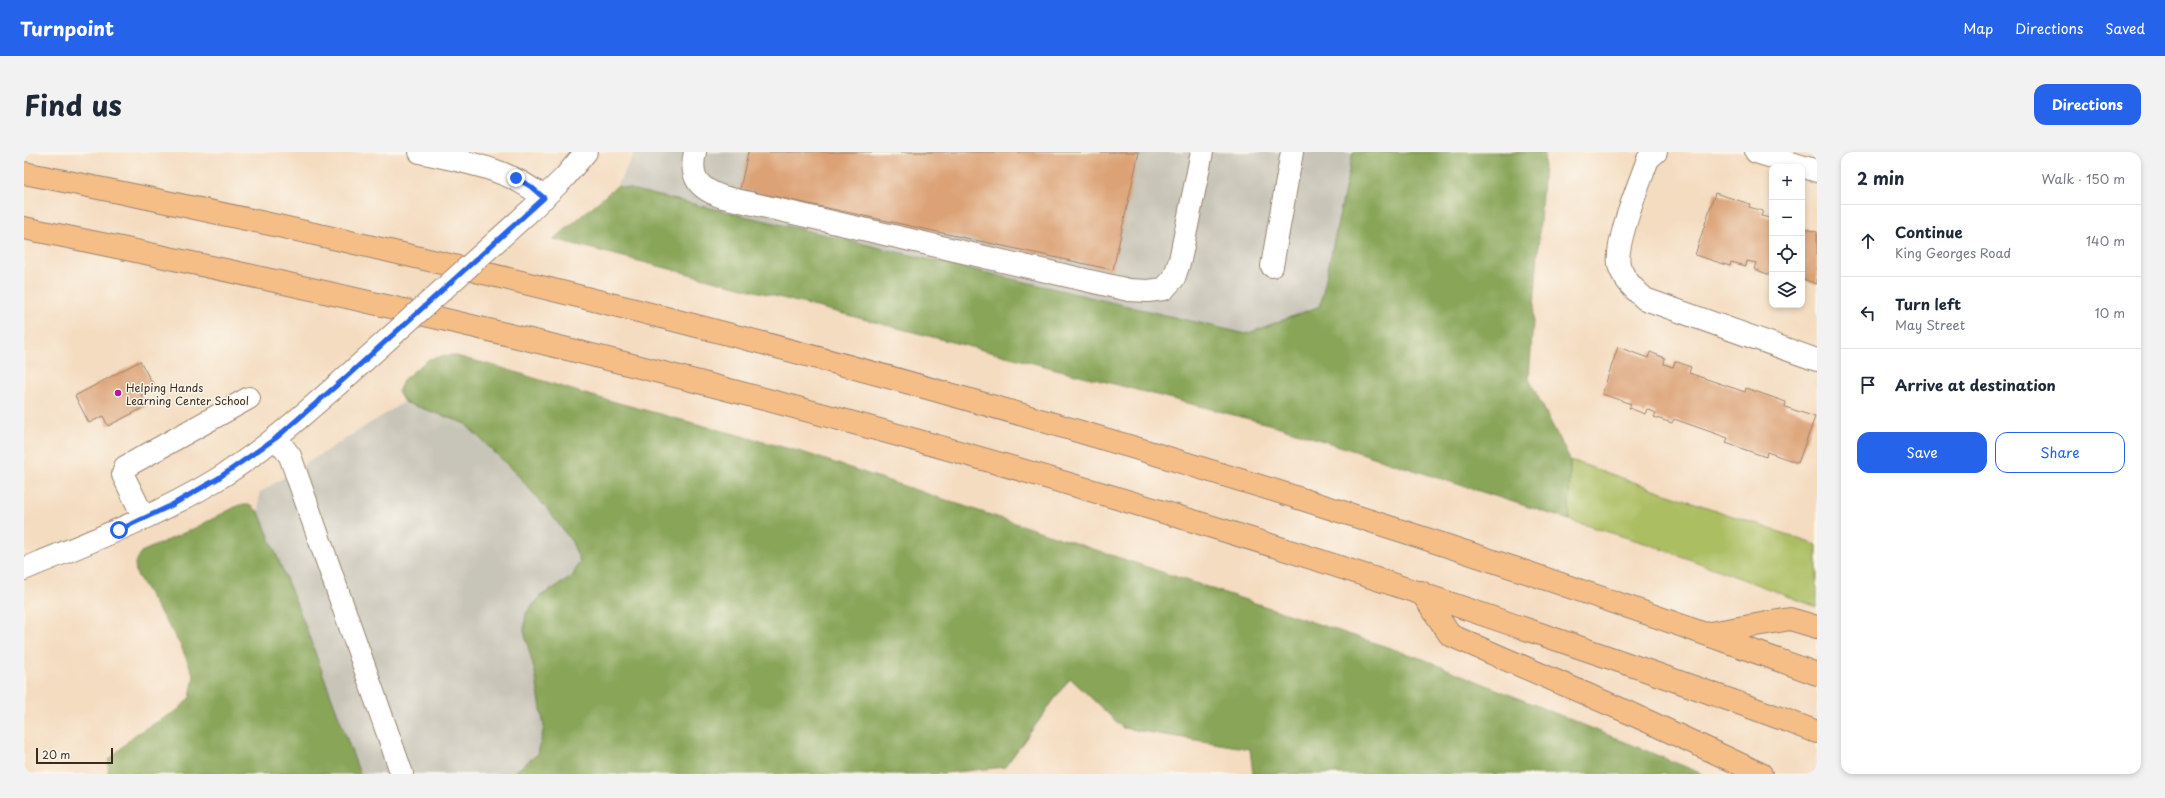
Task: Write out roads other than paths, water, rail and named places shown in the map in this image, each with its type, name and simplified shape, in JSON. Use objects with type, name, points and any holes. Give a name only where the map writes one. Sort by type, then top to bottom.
[{"type":"highway","points":[[24,173],[255,220],[530,283],[806,353],[1168,456],[1438,542],[1709,634],[1817,674]]},
{"type":"highway","points":[[24,228],[373,302],[682,377],[971,455],[1250,537],[1421,592],[1817,732]]},
{"type":"highway","points":[[1421,592],[1450,635],[1632,714],[1761,774]]},
{"type":"highway","points":[[1709,634],[1790,619],[1817,627]]},
{"type":"street","points":[[420,152],[502,172],[530,186],[537,204]]},
{"type":"street","points":[[24,569],[144,518],[217,479],[276,438],[344,379],[537,204],[586,152]]},
{"type":"street","points":[[695,152],[692,171],[701,186],[709,192],[1112,286],[1148,291],[1164,289],[1174,278],[1180,260],[1202,152]]},
{"type":"street","points":[[1272,266],[1292,152]]},
{"type":"street","points":[[1656,152],[1648,159],[1619,244],[1619,267],[1630,285],[1645,299],[1817,360]]},
{"type":"street","points":[[1756,152],[1817,171]]},
{"type":"street","points":[[144,518],[122,475],[126,467],[249,398]]},
{"type":"street","points":[[276,438],[290,456],[402,774]]},
{"type":"place","name":"Helping Hands Learning Center School","points":[[118,393]]}]
